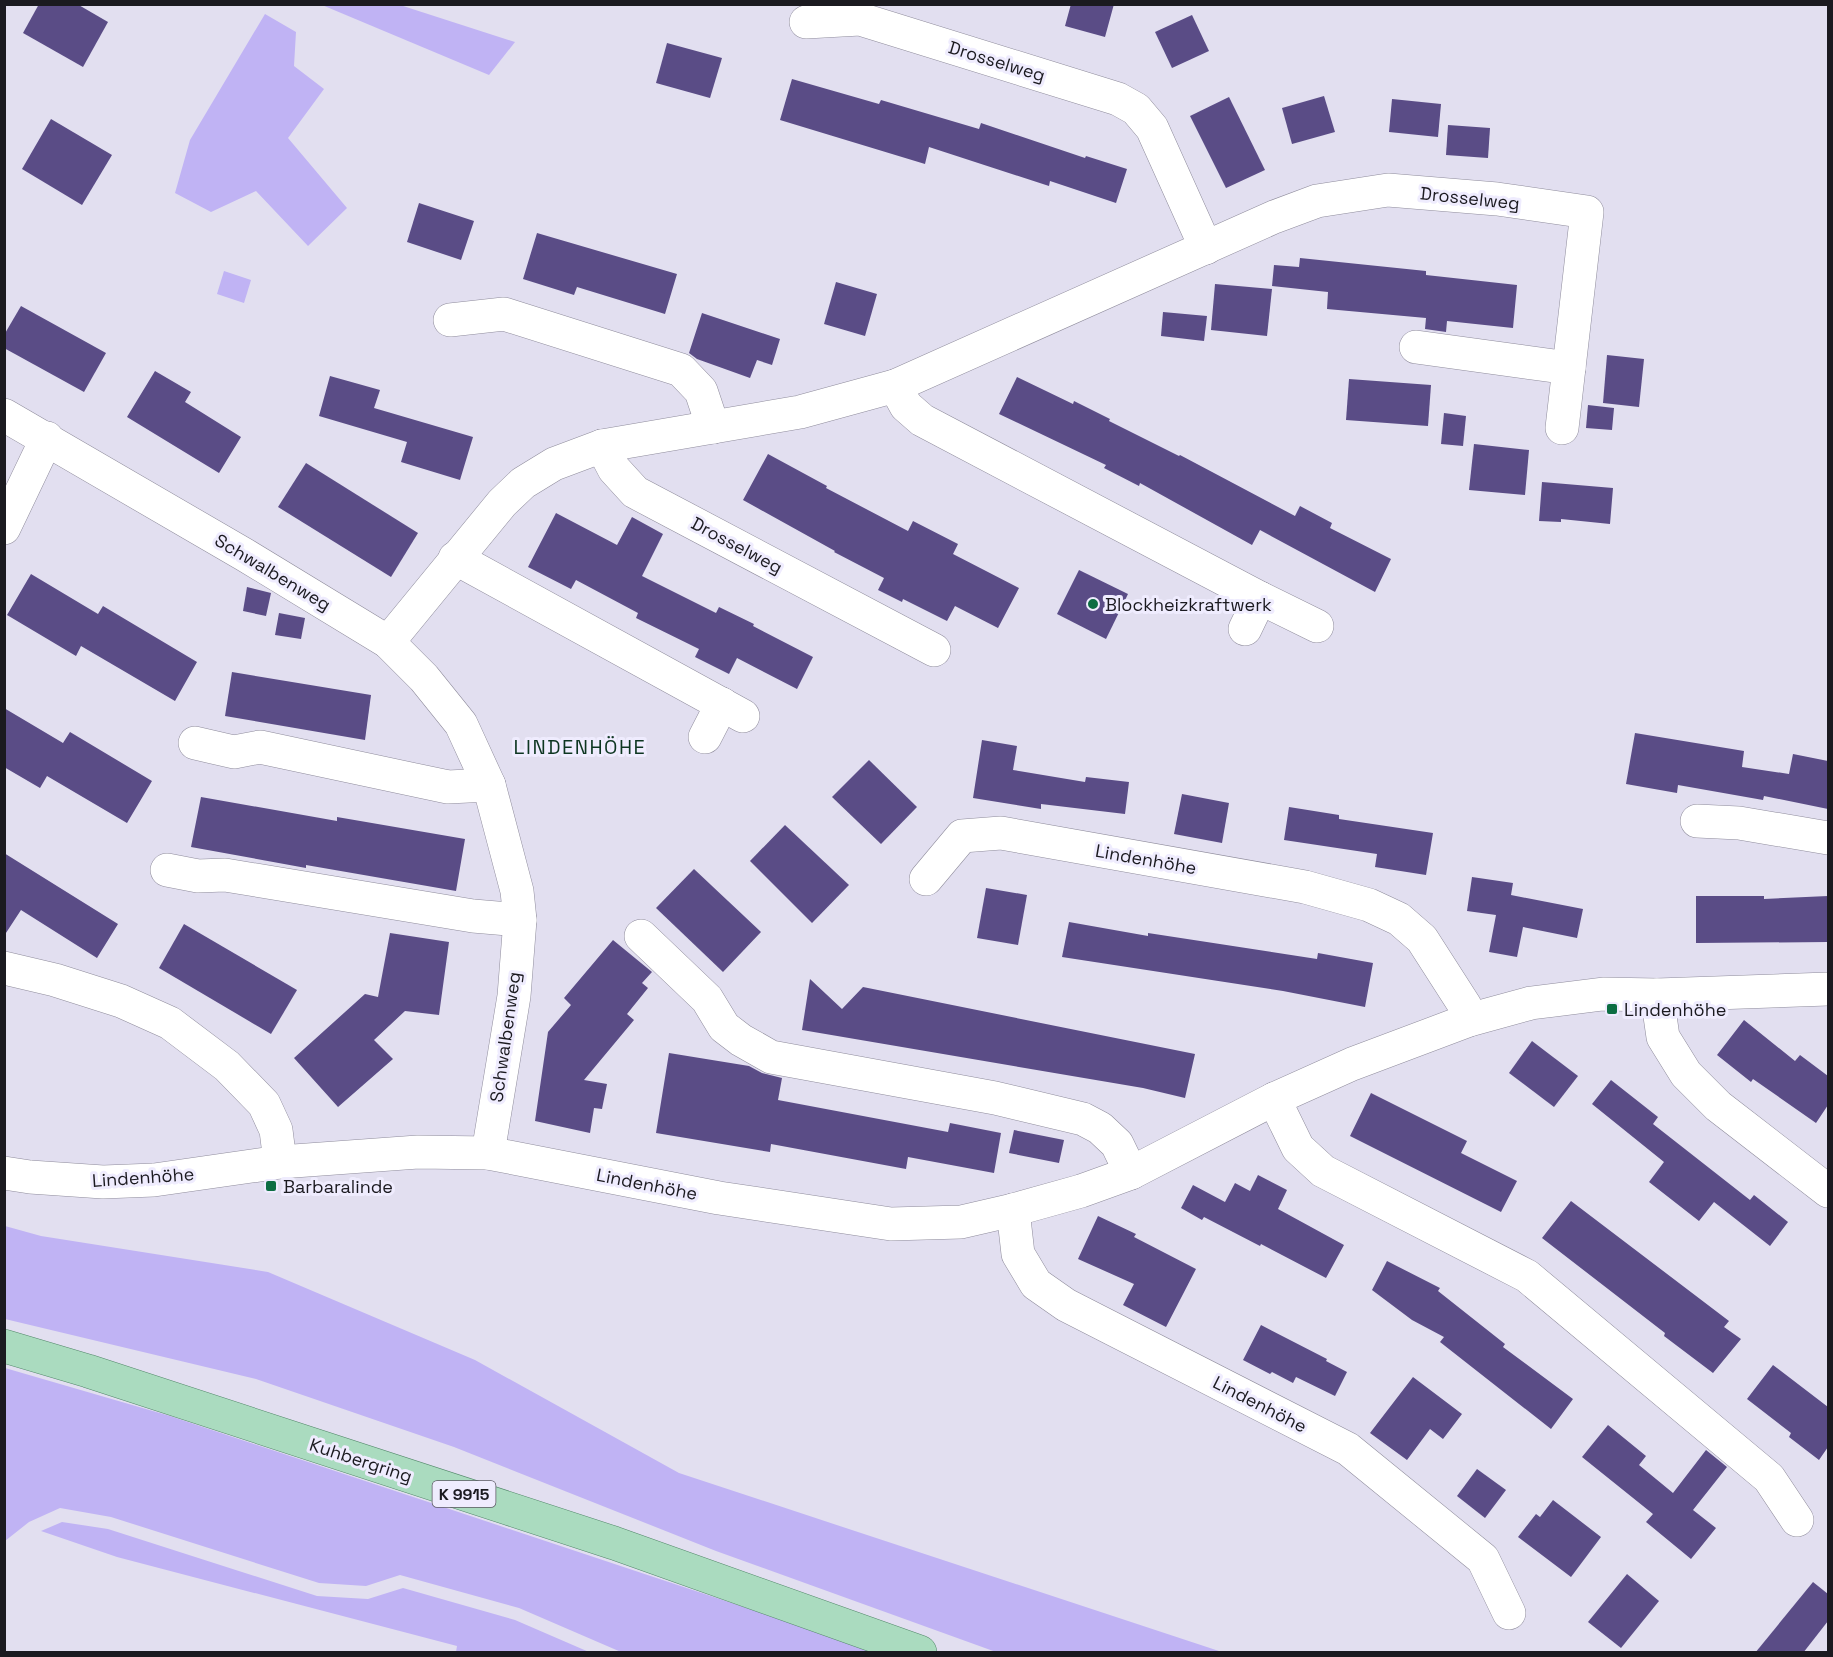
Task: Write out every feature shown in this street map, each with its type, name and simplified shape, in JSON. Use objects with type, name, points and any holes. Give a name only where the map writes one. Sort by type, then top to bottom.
[{"type":"main road","name":"Kuhbergring","points":[[4,1346],[88,1371],[614,1543],[920,1653]]},
{"type":"street","name":"Drosselweg","points":[[806,22],[860,19],[1118,99],[1136,110],[1152,128],[1206,249]]},
{"type":"street","name":"Drosselweg","points":[[388,642],[502,502],[522,483],[554,464],[602,446],[800,412],[894,386],[1274,217],[1317,201],[1388,190],[1497,199],[1587,212],[1562,428]]},
{"type":"street","points":[[450,320],[504,314],[681,370],[701,391],[713,428]]},
{"type":"street","points":[[1416,346],[1569,368]]},
{"type":"street","points":[[894,386],[906,406],[922,420],[1317,626]]},
{"type":"street","name":"Schwalbenweg","points":[[4,415],[245,555],[388,642],[424,678],[461,724],[489,784],[517,891],[520,920],[514,996],[488,1153]]},
{"type":"street","points":[[4,528],[47,438]]},
{"type":"street","name":"Drosselweg","points":[[602,446],[614,469],[635,492],[882,636],[934,650]]},
{"type":"street","points":[[455,558],[733,710],[705,737]]},
{"type":"street","points":[[1245,629],[1260,598]]},
{"type":"street","points":[[195,743],[234,752],[260,747],[448,787],[489,784]]},
{"type":"street","points":[[1697,821],[1739,823],[1828,838]]},
{"type":"street","name":"Lindenhöhe","points":[[926,879],[962,836],[1001,833],[1305,887],[1369,904],[1399,919],[1422,939],[1465,1006],[1469,1020]]},
{"type":"street","points":[[167,870],[198,876],[225,875],[473,916],[520,920]]},
{"type":"street","points":[[641,936],[707,999],[724,1027],[741,1040],[771,1057],[995,1098],[1083,1119],[1100,1128],[1117,1144],[1131,1173]]},
{"type":"street","points":[[4,968],[55,980],[121,1001],[170,1023],[227,1066],[264,1104],[276,1130],[280,1162]]},
{"type":"street","name":"Lindenhöhe","points":[[4,1173],[103,1182],[143,1180],[280,1162],[418,1152],[488,1153],[719,1198],[891,1224],[961,1222],[1081,1191],[1131,1173],[1274,1099],[1352,1064],[1469,1020],[1531,1003],[1603,994],[1657,995],[1828,989]]},
{"type":"street","points":[[1657,995],[1663,1037],[1686,1074],[1718,1106],[1828,1191]]},
{"type":"street","points":[[1274,1099],[1298,1148],[1323,1171],[1527,1276],[1769,1478],[1797,1520]]},
{"type":"street","name":"Lindenhöhe","points":[[1013,1210],[1018,1254],[1036,1284],[1066,1305],[1348,1449],[1483,1559],[1509,1613]]},
{"type":"shaded area","points":[[322,5],[400,5],[515,42],[489,75]]},
{"type":"shaded area","points":[[265,14],[296,32],[294,66],[324,89],[288,138],[347,208],[308,246],[256,191],[211,212],[175,193],[190,140]]},
{"type":"shaded area","points":[[224,271],[251,280],[244,303],[217,294]]},
{"type":"shaded area","points":[[5,1226],[41,1236],[268,1272],[475,1360],[679,1473],[1222,1652],[996,1652],[716,1551],[454,1447],[256,1379],[5,1319]]},
{"type":"shaded area","points":[[5,1368],[170,1416],[879,1652],[621,1652],[519,1608],[400,1575],[366,1586],[319,1583],[111,1517],[60,1508],[29,1522],[5,1541]]},
{"type":"shaded area","points":[[62,1522],[108,1529],[317,1596],[368,1599],[403,1588],[515,1620],[589,1652],[456,1652],[457,1646],[117,1557],[41,1531]]},
{"type":"building","points":[[39,4],[77,4],[108,22],[83,67],[23,33]]},
{"type":"building","points":[[1071,4],[1114,4],[1105,37],[1065,26]]},
{"type":"building","points":[[1192,15],[1209,51],[1172,68],[1155,32]]},
{"type":"building","points":[[667,43],[722,58],[710,98],[656,83]]},
{"type":"building","points":[[792,79],[879,104],[881,100],[979,129],[981,123],[1085,158],[1086,156],[1127,169],[1116,203],[1050,181],[1049,186],[929,147],[925,164],[780,120]]},
{"type":"building","points":[[1324,96],[1335,132],[1292,144],[1282,108]]},
{"type":"building","points":[[1229,97],[1265,170],[1226,188],[1190,116]]},
{"type":"building","points":[[1392,99],[1441,104],[1438,137],[1389,132]]},
{"type":"building","points":[[51,119],[112,155],[82,205],[22,169]]},
{"type":"building","points":[[1448,125],[1490,128],[1488,158],[1446,155]]},
{"type":"building","points":[[419,203],[474,221],[461,260],[407,242]]},
{"type":"building","points":[[537,233],[677,274],[665,314],[577,287],[574,295],[523,279]]},
{"type":"building","points":[[1300,258],[1426,271],[1426,275],[1517,285],[1513,328],[1447,321],[1446,332],[1425,329],[1426,318],[1327,309],[1328,292],[1272,286],[1274,265],[1299,267]]},
{"type":"building","points":[[836,282],[877,294],[865,336],[824,324]]},
{"type":"building","points":[[1215,284],[1272,289],[1267,336],[1211,330]]},
{"type":"building","points":[[21,306],[106,353],[84,392],[4,348],[4,335]]},
{"type":"building","points":[[1163,312],[1207,316],[1204,341],[1161,336]]},
{"type":"building","points":[[702,313],[780,339],[772,365],[757,360],[750,378],[697,359],[689,353]]},
{"type":"building","points":[[1607,355],[1644,359],[1639,407],[1603,403]]},
{"type":"building","points":[[155,371],[191,392],[185,402],[241,437],[219,473],[127,417]]},
{"type":"building","points":[[330,376],[380,390],[374,408],[473,437],[460,480],[401,462],[407,442],[319,416]]},
{"type":"building","points":[[1017,377],[1110,419],[1109,421],[1180,455],[1295,516],[1300,506],[1332,523],[1330,528],[1391,559],[1375,592],[1260,530],[1252,545],[1140,483],[1139,486],[1104,468],[1106,465],[999,414]]},
{"type":"building","points":[[1349,379],[1431,385],[1428,426],[1346,420]]},
{"type":"building","points":[[1588,405],[1614,408],[1612,430],[1586,428]]},
{"type":"building","points":[[1444,413],[1466,416],[1463,446],[1441,444]]},
{"type":"building","points":[[1474,444],[1529,450],[1525,495],[1469,490]]},
{"type":"building","points":[[768,454],[827,486],[826,488],[908,531],[913,521],[958,544],[953,554],[1019,588],[998,628],[955,606],[947,621],[903,599],[902,602],[878,590],[884,578],[743,500]]},
{"type":"building","points":[[306,463],[418,533],[391,577],[278,507]]},
{"type":"building","points":[[1542,482],[1613,488],[1610,524],[1561,519],[1561,522],[1539,521]]},
{"type":"building","points":[[556,513],[617,545],[632,517],[663,534],[642,576],[716,613],[719,607],[813,657],[797,689],[737,658],[729,674],[695,657],[699,649],[636,618],[638,613],[576,580],[571,589],[528,567]]},
{"type":"building","name":"Blockheizkraftwerk","points":[[1079,570],[1128,594],[1106,639],[1057,614]]},
{"type":"building","points":[[31,574],[98,614],[103,606],[197,662],[175,701],[81,646],[76,656],[7,615]]},
{"type":"building","points":[[247,587],[271,593],[266,616],[243,611]]},
{"type":"building","points":[[279,613],[305,618],[301,639],[275,635]]},
{"type":"building","points":[[232,672],[371,695],[365,740],[225,716]]},
{"type":"building","points":[[4,708],[63,743],[70,732],[152,781],[127,823],[47,776],[40,788],[4,767]]},
{"type":"building","points":[[1635,733],[1744,751],[1742,767],[1789,774],[1793,754],[1828,761],[1828,809],[1764,796],[1763,800],[1678,785],[1677,793],[1626,784]]},
{"type":"building","points":[[982,740],[1017,746],[1013,770],[1085,782],[1086,777],[1129,782],[1125,814],[1041,804],[1041,809],[973,798]]},
{"type":"building","points":[[869,760],[917,807],[881,844],[832,797]]},
{"type":"building","points":[[1182,794],[1229,803],[1222,843],[1174,834]]},
{"type":"building","points":[[201,797],[337,821],[337,817],[465,839],[456,891],[306,865],[306,868],[191,847]]},
{"type":"building","points":[[1289,807],[1339,815],[1339,819],[1433,833],[1426,875],[1375,867],[1377,854],[1284,840]]},
{"type":"building","points":[[785,825],[849,885],[812,923],[750,861]]},
{"type":"building","points":[[4,853],[118,924],[97,958],[21,910],[4,936]]},
{"type":"building","points":[[694,869],[761,932],[723,972],[656,908]]},
{"type":"building","points":[[1472,877],[1513,883],[1511,895],[1583,909],[1577,938],[1523,927],[1517,957],[1489,952],[1496,915],[1467,911]]},
{"type":"building","points":[[986,888],[1027,895],[1018,945],[977,938]]},
{"type":"building","points":[[1696,896],[1764,896],[1764,899],[1828,896],[1828,942],[1696,943]]},
{"type":"building","points":[[1069,922],[1148,936],[1148,933],[1317,959],[1318,953],[1373,963],[1365,1007],[1283,991],[1062,957]]},
{"type":"building","points":[[184,924],[297,990],[271,1034],[159,968]]},
{"type":"building","points":[[390,933],[449,942],[439,1015],[405,1011],[374,1040],[393,1059],[338,1107],[294,1058],[365,994],[378,997]]},
{"type":"building","points":[[613,940],[652,972],[642,983],[648,988],[627,1014],[634,1020],[584,1080],[607,1084],[602,1109],[594,1108],[590,1133],[535,1121],[548,1032],[571,1005],[564,998]]},
{"type":"building","points":[[810,979],[842,1009],[863,987],[1195,1054],[1185,1098],[1143,1088],[802,1030]]},
{"type":"building","points":[[1744,1020],[1795,1061],[1800,1055],[1828,1076],[1828,1105],[1816,1123],[1753,1079],[1751,1082],[1717,1055]]},
{"type":"building","points":[[1532,1041],[1578,1076],[1554,1107],[1509,1073]]},
{"type":"building","points":[[669,1053],[749,1066],[762,1073],[782,1078],[778,1100],[948,1132],[950,1123],[1001,1133],[994,1173],[908,1157],[906,1169],[771,1144],[770,1152],[656,1133]]},
{"type":"building","points":[[1611,1080],[1658,1117],[1653,1124],[1750,1200],[1754,1195],[1788,1222],[1770,1246],[1714,1202],[1699,1221],[1649,1182],[1664,1162],[1592,1104]]},
{"type":"building","points":[[1371,1093],[1467,1141],[1461,1153],[1517,1181],[1501,1212],[1350,1136]]},
{"type":"building","points":[[1014,1130],[1064,1140],[1059,1163],[1009,1153]]},
{"type":"building","points":[[1258,1175],[1287,1190],[1278,1209],[1344,1245],[1326,1278],[1261,1244],[1260,1246],[1204,1217],[1202,1220],[1181,1208],[1193,1185],[1225,1202],[1235,1183],[1250,1191]]},
{"type":"building","points":[[1571,1201],[1729,1321],[1724,1327],[1741,1339],[1713,1373],[1542,1238]]},
{"type":"building","points":[[1098,1216],[1136,1234],[1134,1237],[1196,1269],[1166,1327],[1123,1305],[1134,1284],[1078,1259]]},
{"type":"building","points":[[1387,1261],[1440,1288],[1438,1291],[1505,1344],[1503,1347],[1573,1399],[1551,1429],[1440,1342],[1444,1337],[1412,1320],[1372,1290]]},
{"type":"building","points":[[1261,1325],[1327,1359],[1326,1361],[1347,1372],[1335,1396],[1296,1377],[1293,1383],[1243,1360]]},
{"type":"building","points":[[1773,1365],[1828,1407],[1828,1447],[1819,1460],[1789,1437],[1791,1433],[1747,1399]]},
{"type":"building","points":[[1413,1377],[1462,1414],[1443,1439],[1430,1429],[1407,1460],[1370,1433]]},
{"type":"building","points":[[1608,1425],[1646,1456],[1639,1465],[1673,1493],[1706,1450],[1727,1467],[1693,1510],[1716,1528],[1691,1559],[1646,1522],[1653,1514],[1582,1457]]},
{"type":"building","points":[[1477,1469],[1506,1490],[1485,1518],[1457,1496]]},
{"type":"building","points":[[1553,1500],[1601,1537],[1571,1577],[1518,1537],[1536,1514],[1540,1517]]},
{"type":"building","points":[[1627,1574],[1659,1601],[1621,1648],[1588,1622]]},
{"type":"building","points":[[1813,1582],[1828,1594],[1828,1621],[1803,1653],[1755,1653]]},
{"type":"place","name":"Blockheizkraftwerk","points":[[1093,604]]},
{"type":"place","name":"Lindenhöhe","points":[[1612,1009]]},
{"type":"place","name":"Barbaralinde","points":[[271,1186]]},
{"type":"district","name":"LINDENHÖHE","points":[[580,747]]}]
